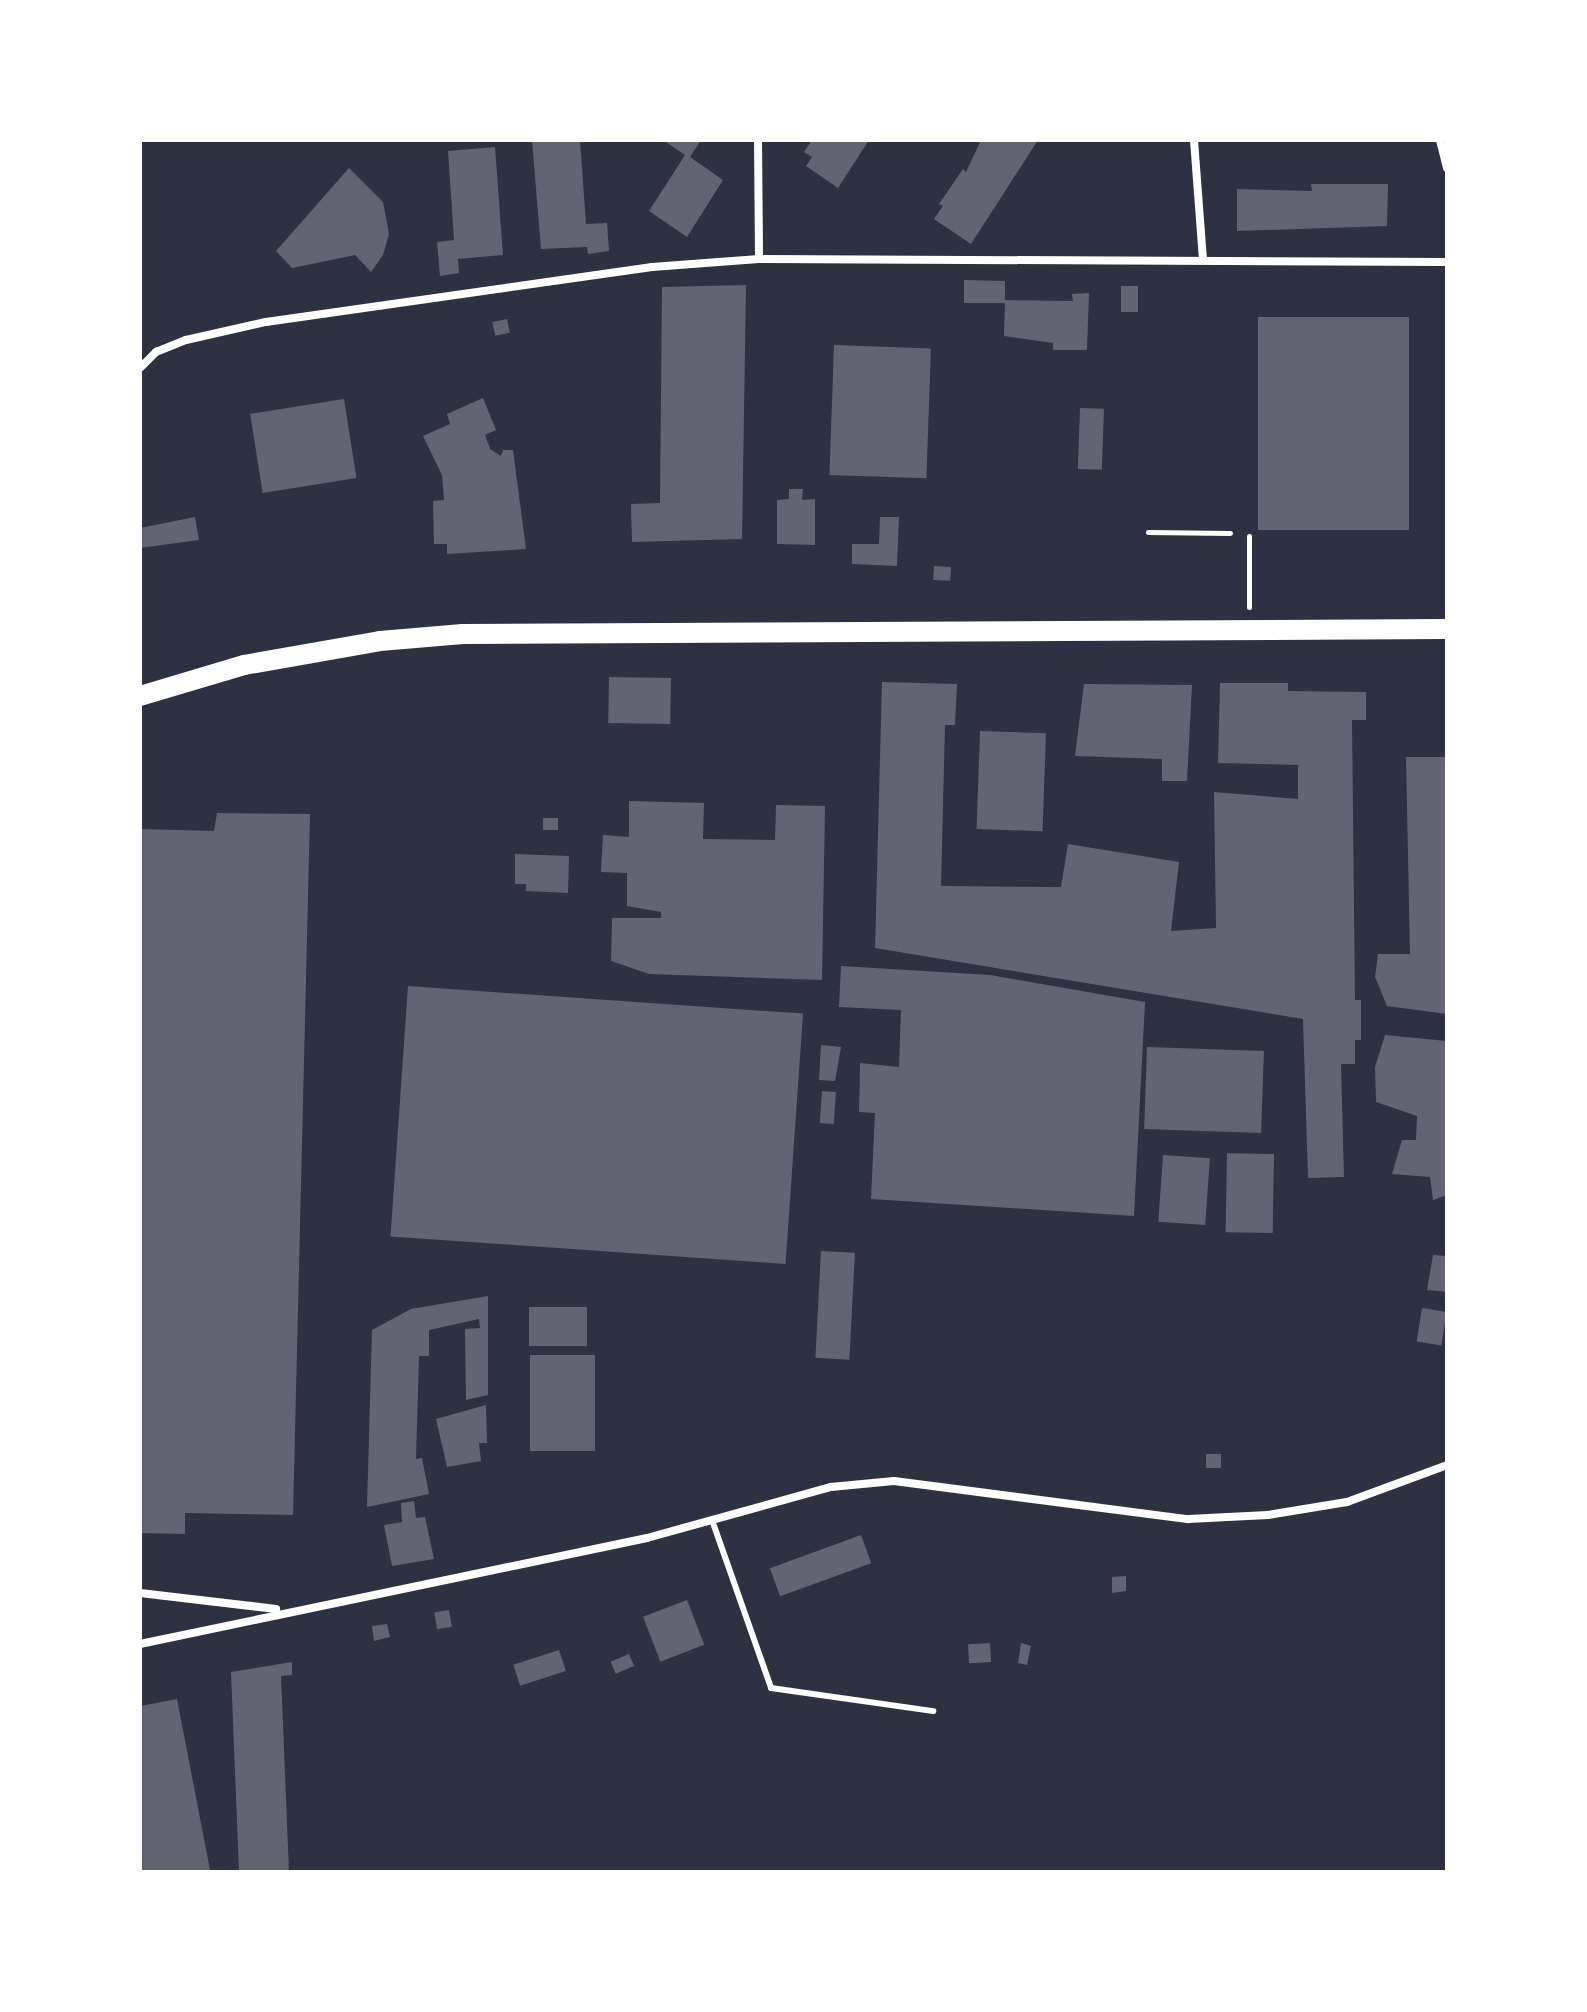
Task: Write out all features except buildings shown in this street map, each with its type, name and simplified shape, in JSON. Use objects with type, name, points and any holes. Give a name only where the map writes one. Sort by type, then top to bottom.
[{"type":"main road","points":[[140,696],[244,665],[380,641],[463,634],[1447,629]]},
{"type":"street","points":[[758,140],[759,259]]},
{"type":"street","points":[[1194,140],[1203,260]]},
{"type":"street","points":[[1440,140],[1447,168]]},
{"type":"street","points":[[140,368],[156,352],[186,340],[266,322],[652,267],[759,259],[1447,262]]},
{"type":"street","points":[[140,1644],[284,1610],[712,1520],[831,1487],[894,1481],[1188,1519],[1268,1515],[1387,1491],[1447,1465]]},
{"type":"street","points":[[140,1593],[284,1610]]},
{"type":"lane","points":[[712,1520],[771,1688],[933,1711]]},
{"type":"path","points":[[1148,532],[1230,533]]},
{"type":"path","points":[[1249,536],[1249,630]]}]
